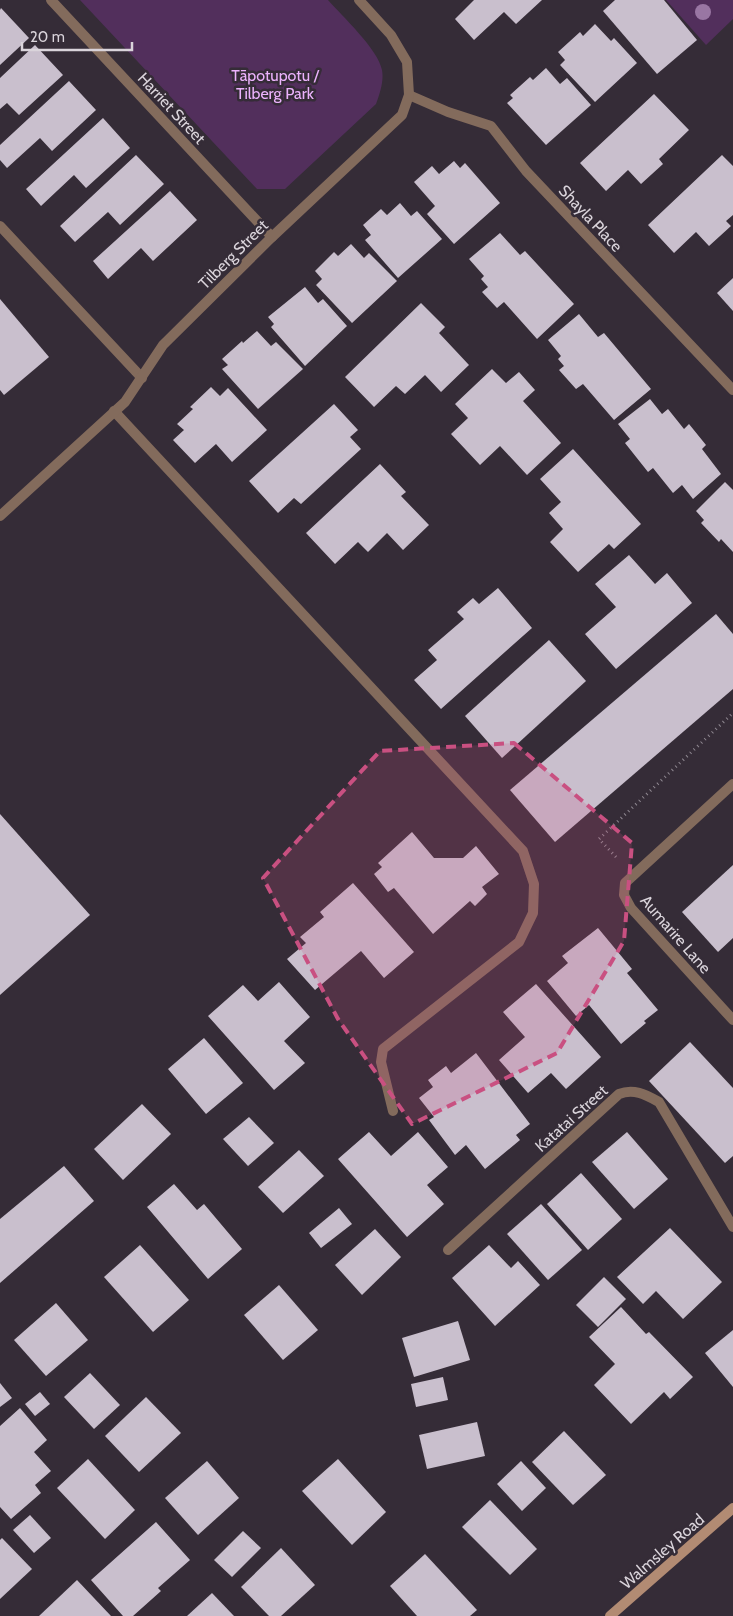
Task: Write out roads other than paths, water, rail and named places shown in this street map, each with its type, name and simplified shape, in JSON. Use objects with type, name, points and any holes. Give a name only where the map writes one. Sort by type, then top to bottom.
[{"type":"main road","name":"Walmsley Road","points":[[610,1616],[733,1508]]},
{"type":"street","name":"Harriet Street","points":[[51,0],[272,236]]},
{"type":"street","name":"Tilberg Street","points":[[0,516],[114,410],[125,402],[163,345],[272,236],[402,115],[409,95],[407,62],[392,35],[359,0]]},
{"type":"street","name":"Shayla Place","points":[[409,95],[448,112],[491,126],[526,171],[733,390]]},
{"type":"street","points":[[0,226],[142,378]]},
{"type":"street","points":[[114,410],[523,851],[534,884],[533,913],[519,942],[383,1049],[381,1062],[393,1111]]},
{"type":"street","name":"Aumarire Lane","points":[[733,784],[625,882],[624,895],[631,908],[733,1020]]},
{"type":"street","name":"Katatai Street","points":[[448,1250],[619,1094],[628,1090],[643,1094],[659,1102],[733,1227]]},
{"type":"park label","name":"Tāpotupotu / Tilberg Park","points":[[275,84]]}]
